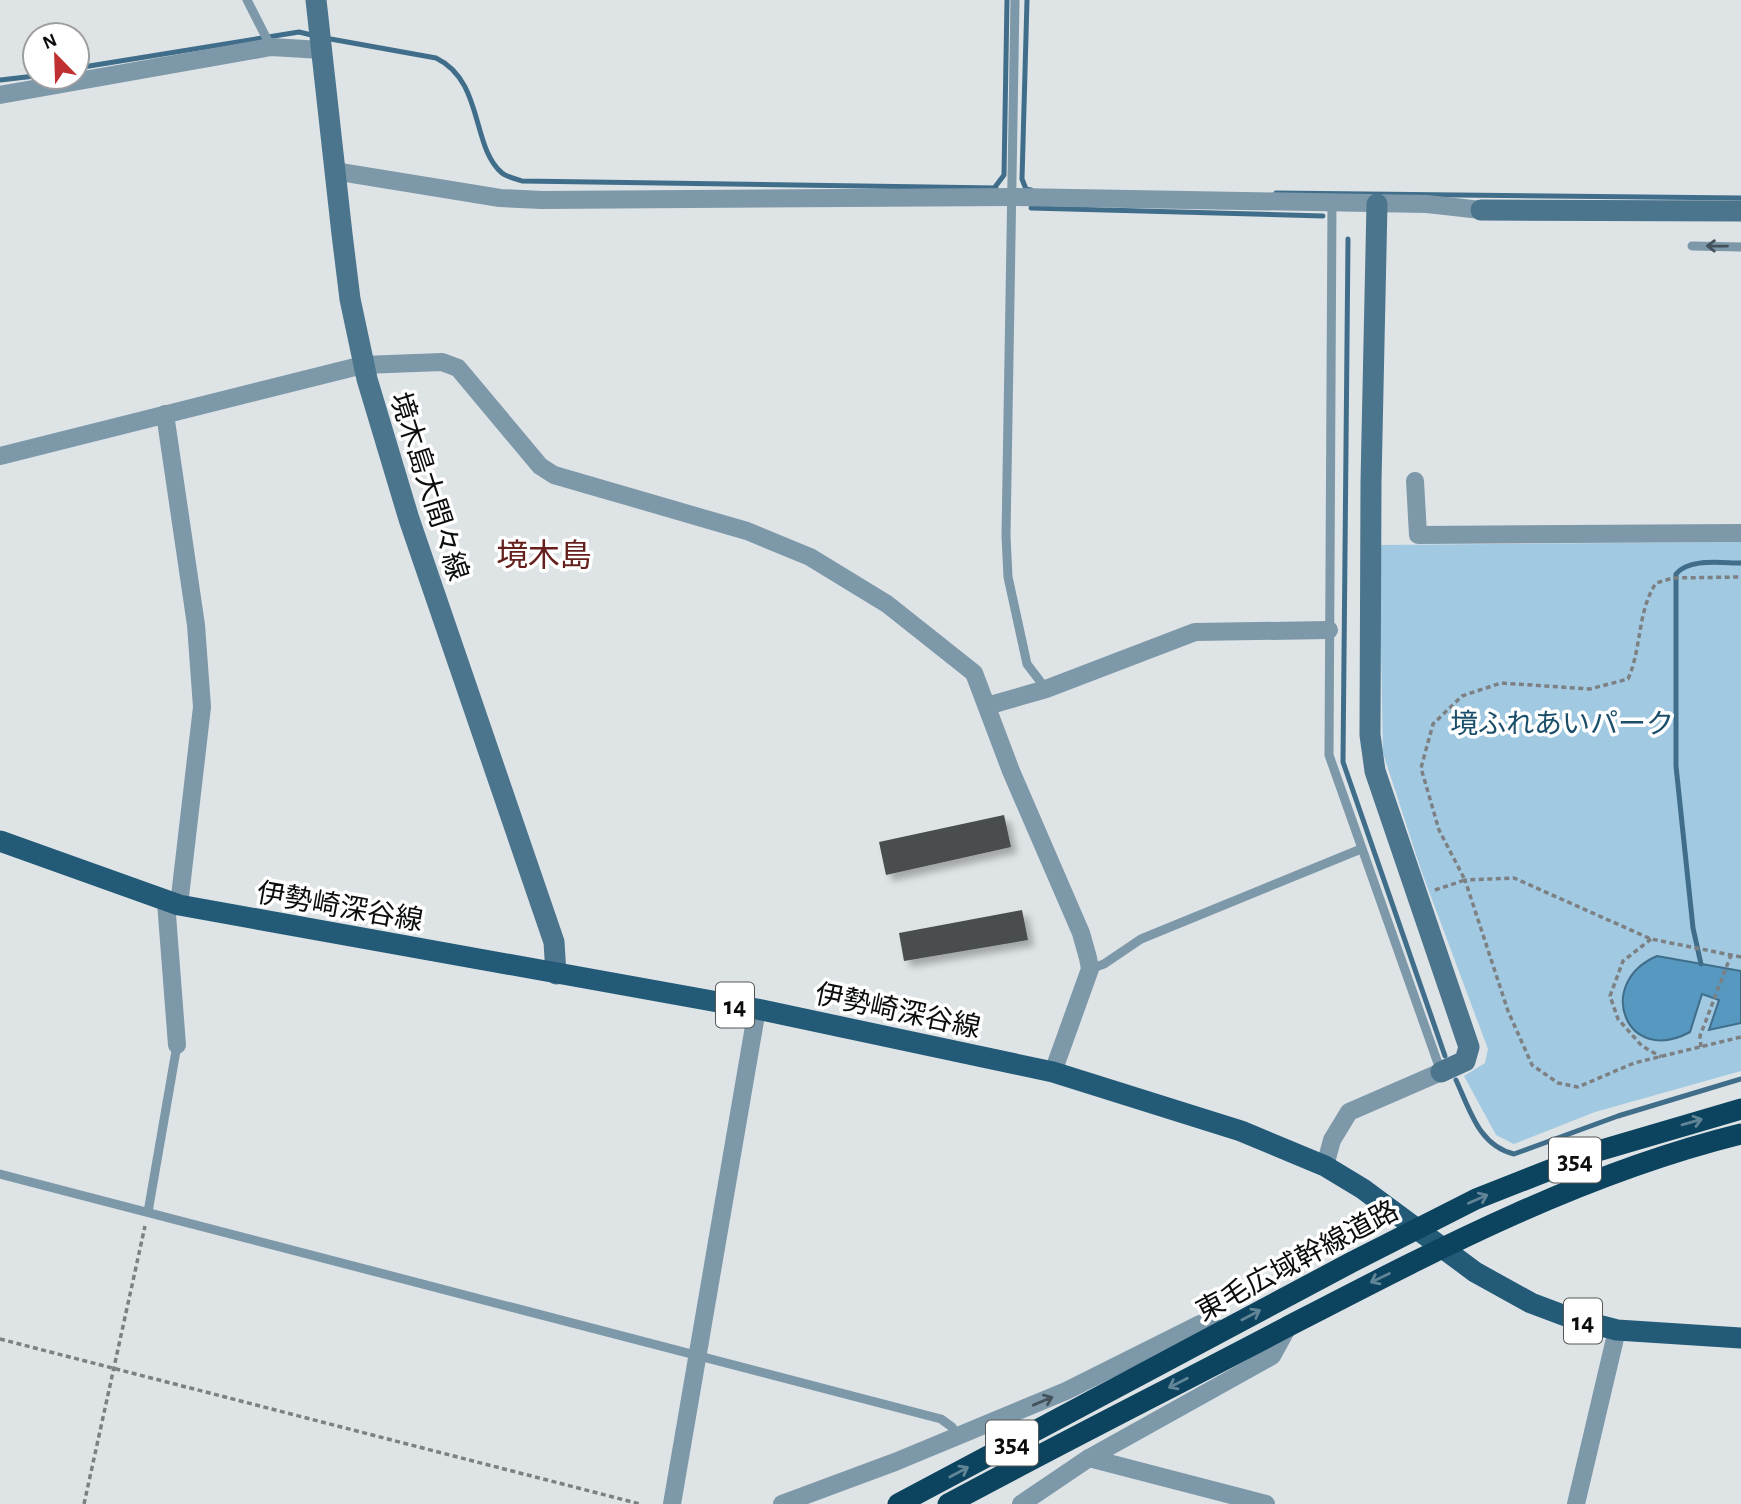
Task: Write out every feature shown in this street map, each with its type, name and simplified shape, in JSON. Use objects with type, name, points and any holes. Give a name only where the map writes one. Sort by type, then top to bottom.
[{"type":"highway","name":"東毛広域幹線道路","points":[[898,1504],[1416,1228],[1550,1169],[1691,1122],[1741,1109]]},
{"type":"highway","name":"東毛広域幹線道路","points":[[948,1504],[1441,1248],[1612,1174],[1741,1134]]},
{"type":"main road","name":"伊勢崎深谷線","points":[[0,841],[173,903],[757,1009],[1053,1072],[1241,1131],[1325,1166],[1363,1189],[1475,1272],[1531,1303],[1571,1318],[1617,1330],[1741,1338]]},
{"type":"street","name":"境木島大間々線","points":[[316,0],[350,299],[363,365],[409,519],[554,942],[556,974]]},
{"type":"street","points":[[0,95],[271,47],[322,50]]},
{"type":"street","points":[[334,171],[500,198],[532,200],[1012,197],[1332,202],[1480,210],[1741,211]]},
{"type":"street","points":[[1325,1166],[1332,1140],[1349,1112],[1465,1061],[1469,1047],[1375,771],[1370,735],[1371,482],[1377,204]]},
{"type":"street","points":[[0,456],[363,365],[451,363],[473,384],[540,466],[554,475],[747,531],[810,557],[887,604],[974,673],[1011,771],[1081,933],[1090,969],[1053,1072]]},
{"type":"street","points":[[165,414],[196,625],[202,707],[173,903],[177,1045]]},
{"type":"street","points":[[1415,481],[1418,535],[1741,533]]},
{"type":"street","points":[[986,706],[1046,690],[1195,632],[1329,629]]},
{"type":"street","points":[[672,1504],[700,1354],[757,1009]]},
{"type":"street","points":[[782,1504],[819,1497],[1066,1391],[1200,1324],[1224,1329]]},
{"type":"street","points":[[1021,1504],[1089,1458],[1272,1356],[1288,1327]]},
{"type":"street","points":[[1576,1504],[1617,1330]]},
{"type":"street","points":[[1089,1458],[1266,1504]]},
{"type":"lane","points":[[247,0],[271,47]]},
{"type":"lane","points":[[1015,0],[1005,500],[1008,577],[1027,664],[1046,690]]},
{"type":"lane","points":[[1332,202],[1329,755],[1441,1072]]},
{"type":"lane","points":[[1692,246],[1741,247]]},
{"type":"lane","points":[[1090,969],[1104,964],[1141,939],[1361,849]]},
{"type":"lane","points":[[148,1212],[177,1045]]},
{"type":"lane","points":[[0,1174],[700,1354],[941,1419],[952,1427],[957,1436]]},
{"type":"path","points":[[1741,577],[1673,578],[1656,583],[1645,599],[1635,663],[1628,679],[1590,689],[1501,683],[1462,696],[1433,724],[1421,768],[1439,830],[1465,880],[1508,1011],[1532,1065],[1558,1083],[1578,1087],[1634,1063],[1741,1037]]},
{"type":"path","points":[[1429,892],[1465,880],[1514,878],[1651,939],[1741,957]]},
{"type":"path","points":[[1651,939],[1623,961],[1610,996],[1618,1019],[1642,1046],[1661,1057]]},
{"type":"path","points":[[1701,1047],[1700,1036],[1731,955]]},
{"type":"path","points":[[84,1504],[148,1212]]},
{"type":"path","points":[[0,1339],[640,1504]]},
{"type":"green space","name":"境ふれあいパーク","points":[[1741,542],[1741,1071],[1595,1112],[1514,1144],[1496,1135],[1464,1076],[1485,1063],[1488,1049],[1421,870],[1383,753],[1379,545]]},
{"type":"shaded area","points":[[1657,956],[1741,971],[1741,1023],[1709,1030],[1719,1000],[1702,994],[1690,1032],[1668,1040],[1649,1039],[1635,1030],[1626,1017],[1623,1001],[1627,984],[1638,968]]},
{"type":"building","points":[[1004,815],[1011,847],[886,875],[879,842]]},
{"type":"building","points":[[1022,910],[1028,940],[904,961],[899,933]]},
{"type":"waterway","points":[[995,187],[1004,175],[1007,0]]},
{"type":"waterway","points":[[1027,0],[1022,179],[1026,189],[1031,190]]},
{"type":"waterway","points":[[91,66],[299,32],[316,36]]},
{"type":"waterway","points":[[325,38],[436,58],[451,68],[470,98],[492,162],[502,173],[522,181],[996,188]]},
{"type":"waterway","points":[[0,80],[21,78]]},
{"type":"waterway","points":[[1276,193],[1741,198]]},
{"type":"waterway","points":[[1031,208],[1323,216]]},
{"type":"waterway","points":[[1348,239],[1343,762],[1445,1056]]},
{"type":"waterway","points":[[1701,964],[1693,928],[1676,766],[1676,574],[1697,563],[1741,563]]},
{"type":"waterway","points":[[1456,1080],[1484,1135],[1502,1150],[1514,1154],[1618,1116],[1741,1079]]},
{"type":"district","name":"境木島","points":[[544,555]]}]
